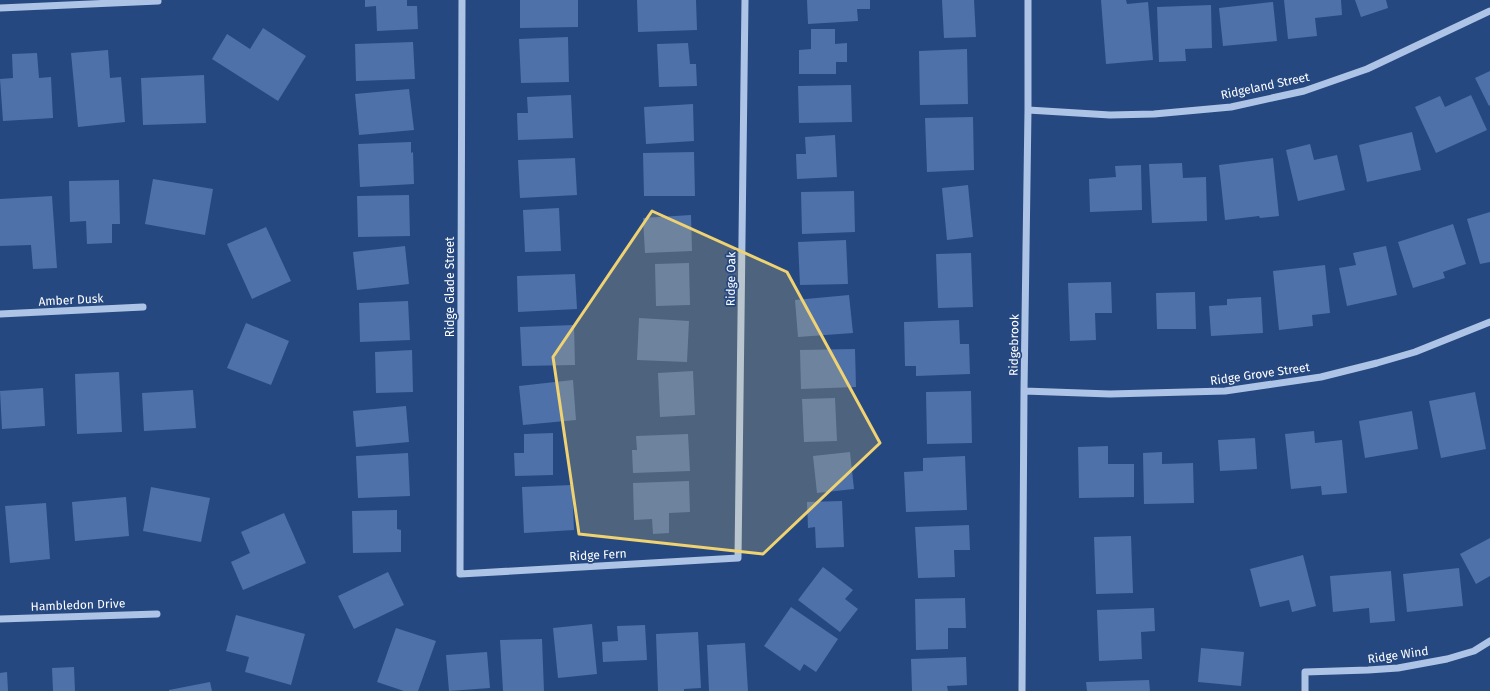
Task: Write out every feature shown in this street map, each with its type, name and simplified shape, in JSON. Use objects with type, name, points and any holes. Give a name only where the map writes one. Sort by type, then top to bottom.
[{"type":"street","name":"Ridge Glade Street","points":[[460,574],[462,0]]},
{"type":"street","name":"Ridge Oak","points":[[738,558],[745,0]]},
{"type":"street","name":"Ridgebrook","points":[[1022,691],[1028,0]]},
{"type":"street","points":[[0,8],[158,1]]},
{"type":"street","name":"Ridgeland Street","points":[[1028,110],[1110,115],[1154,114],[1231,106],[1304,91],[1367,69],[1490,11]]},
{"type":"street","name":"Amber Dusk","points":[[0,314],[143,307]]},
{"type":"street","name":"Ridge Grove Street","points":[[1024,391],[1110,394],[1225,391],[1321,377],[1415,352],[1490,322]]},
{"type":"street","name":"Ridge Fern","points":[[460,574],[738,558]]},
{"type":"street","name":"Hambledon Drive","points":[[0,619],[157,614]]},
{"type":"street","name":"Ridge Wind","points":[[1305,691],[1306,672],[1398,668],[1447,659],[1474,651],[1490,641]]},
{"type":"highlighted area","points":[[652,211],[787,272],[880,443],[763,554],[579,534],[553,357]]},
{"type":"building","points":[[365,0],[407,0],[407,6],[417,6],[418,29],[377,31],[376,6],[365,7]]},
{"type":"building","points":[[520,0],[578,0],[578,27],[520,28]]},
{"type":"building","points":[[637,0],[696,0],[697,30],[638,32]]},
{"type":"building","points":[[807,0],[870,0],[870,9],[857,9],[858,21],[808,24]]},
{"type":"building","points":[[942,0],[974,0],[976,37],[944,38]]},
{"type":"building","points":[[1101,0],[1126,0],[1127,4],[1148,2],[1153,60],[1106,64]]},
{"type":"building","points":[[1284,0],[1341,0],[1342,15],[1315,18],[1317,36],[1288,39]]},
{"type":"building","points":[[1355,0],[1386,0],[1388,8],[1361,17]]},
{"type":"building","points":[[1273,2],[1277,41],[1223,46],[1219,8]]},
{"type":"building","points":[[1211,5],[1212,48],[1185,49],[1186,61],[1159,62],[1157,7]]},
{"type":"building","points":[[263,28],[306,56],[278,101],[212,59],[227,34],[250,49]]},
{"type":"building","points":[[811,29],[835,29],[835,44],[847,43],[847,62],[836,62],[836,74],[799,74],[799,50],[811,49]]},
{"type":"building","points":[[568,37],[569,82],[521,83],[519,39]]},
{"type":"building","points":[[413,42],[415,79],[356,81],[355,44]]},
{"type":"building","points":[[688,43],[690,64],[696,64],[697,86],[659,87],[657,44]]},
{"type":"building","points":[[967,49],[968,104],[920,105],[919,51]]},
{"type":"building","points":[[108,50],[110,78],[121,77],[125,122],[78,127],[71,53]]},
{"type":"building","points":[[37,53],[39,78],[51,77],[53,118],[3,121],[0,79],[13,78],[12,54]]},
{"type":"building","points":[[1490,71],[1490,105],[1489,106],[1475,78]]},
{"type":"building","points":[[204,75],[206,123],[143,125],[141,78]]},
{"type":"building","points":[[851,85],[852,122],[799,123],[798,86]]},
{"type":"building","points":[[409,89],[414,130],[359,135],[355,94]]},
{"type":"building","points":[[571,95],[573,138],[518,140],[517,113],[528,113],[527,97]]},
{"type":"building","points":[[1471,95],[1487,130],[1436,153],[1415,107],[1440,96],[1445,107]]},
{"type":"building","points":[[693,104],[694,141],[646,144],[644,107]]},
{"type":"building","points":[[973,117],[974,170],[927,172],[925,118]]},
{"type":"building","points":[[1412,132],[1421,170],[1367,182],[1359,145]]},
{"type":"building","points":[[835,135],[837,177],[797,179],[796,154],[806,154],[805,137]]},
{"type":"building","points":[[411,142],[411,153],[413,152],[414,184],[360,187],[358,144]]},
{"type":"building","points":[[1310,144],[1314,160],[1337,155],[1345,190],[1298,201],[1286,150]]},
{"type":"building","points":[[694,152],[695,196],[644,196],[643,153]]},
{"type":"building","points":[[575,158],[577,195],[520,198],[518,160]]},
{"type":"building","points":[[1273,158],[1279,216],[1260,218],[1259,216],[1225,220],[1219,165]]},
{"type":"building","points":[[1182,163],[1183,178],[1206,177],[1207,221],[1152,223],[1149,164]]},
{"type":"building","points":[[1141,165],[1142,210],[1090,212],[1089,179],[1116,177],[1115,166]]},
{"type":"building","points":[[153,179],[213,189],[205,235],[145,224]]},
{"type":"building","points":[[119,180],[120,224],[112,224],[112,243],[87,244],[86,221],[70,222],[69,181]]},
{"type":"building","points":[[968,185],[973,237],[947,240],[942,188]]},
{"type":"building","points":[[854,191],[855,232],[802,234],[801,192]]},
{"type":"building","points":[[409,195],[410,236],[358,237],[357,196]]},
{"type":"building","points":[[52,196],[57,268],[33,269],[31,245],[0,246],[0,199]]},
{"type":"building","points":[[559,208],[561,251],[525,252],[523,210]]},
{"type":"building","points":[[1490,212],[1490,262],[1480,264],[1467,219]]},
{"type":"building","points":[[691,215],[692,251],[645,253],[643,218]]},
{"type":"building","points":[[1453,224],[1466,264],[1443,272],[1445,278],[1413,288],[1398,242]]},
{"type":"building","points":[[266,227],[291,281],[252,299],[227,244]]},
{"type":"building","points":[[846,240],[848,284],[800,285],[798,242]]},
{"type":"building","points":[[405,246],[409,284],[357,290],[353,252]]},
{"type":"building","points":[[1386,246],[1397,295],[1347,306],[1339,268],[1356,265],[1353,253]]},
{"type":"building","points":[[971,253],[973,307],[938,308],[936,254]]},
{"type":"building","points":[[689,263],[690,305],[656,306],[655,264]]},
{"type":"building","points":[[1325,265],[1330,313],[1312,315],[1313,326],[1279,330],[1273,271]]},
{"type":"building","points":[[575,274],[577,309],[518,312],[517,276]]},
{"type":"building","points":[[1111,282],[1112,313],[1095,313],[1096,340],[1070,341],[1068,283]]},
{"type":"building","points":[[1195,292],[1196,329],[1157,329],[1156,293]]},
{"type":"building","points":[[849,295],[853,333],[798,337],[795,300]]},
{"type":"building","points":[[1261,297],[1263,333],[1211,336],[1209,306],[1227,305],[1227,299]]},
{"type":"building","points":[[408,301],[410,340],[360,342],[359,303]]},
{"type":"building","points":[[639,318],[689,321],[687,362],[637,360]]},
{"type":"building","points":[[959,320],[960,344],[969,344],[970,374],[916,376],[916,366],[905,366],[904,322]]},
{"type":"building","points":[[246,323],[289,341],[271,385],[227,368]]},
{"type":"building","points":[[574,325],[575,365],[522,366],[520,327]]},
{"type":"building","points":[[855,349],[856,387],[801,389],[800,350]]},
{"type":"building","points":[[412,350],[413,392],[376,393],[375,352]]},
{"type":"building","points":[[693,371],[695,415],[660,417],[658,373]]},
{"type":"building","points":[[119,372],[122,432],[77,434],[75,374]]},
{"type":"building","points":[[573,380],[576,420],[523,425],[519,386]]},
{"type":"building","points":[[43,388],[45,426],[2,429],[0,391]]},
{"type":"building","points":[[193,390],[196,428],[144,431],[142,393]]},
{"type":"building","points":[[971,391],[972,443],[927,444],[926,392]]},
{"type":"building","points":[[1475,392],[1486,449],[1441,458],[1429,401]]},
{"type":"building","points":[[835,398],[837,441],[804,442],[802,399]]},
{"type":"building","points":[[406,406],[409,442],[356,447],[353,411]]},
{"type":"building","points":[[1412,411],[1418,449],[1365,458],[1359,421]]},
{"type":"building","points":[[1314,431],[1315,443],[1342,440],[1347,493],[1322,495],[1321,486],[1291,489],[1285,434]]},
{"type":"building","points":[[553,433],[553,475],[515,476],[514,453],[524,453],[524,434]]},
{"type":"building","points":[[688,434],[690,471],[633,473],[632,450],[637,450],[636,436]]},
{"type":"building","points":[[1255,438],[1257,469],[1220,471],[1218,440]]},
{"type":"building","points":[[1108,446],[1108,464],[1134,464],[1134,497],[1079,498],[1078,447]]},
{"type":"building","points":[[850,452],[854,489],[817,493],[813,456]]},
{"type":"building","points":[[1162,452],[1162,464],[1193,463],[1194,503],[1144,504],[1143,453]]},
{"type":"building","points":[[408,453],[410,496],[358,498],[356,456]]},
{"type":"building","points":[[965,456],[967,510],[906,512],[904,472],[923,471],[923,458]]},
{"type":"building","points":[[689,481],[690,512],[669,513],[669,533],[653,534],[652,519],[634,520],[633,483]]},
{"type":"building","points":[[572,485],[574,530],[524,533],[522,487]]},
{"type":"building","points":[[151,487],[210,498],[201,542],[143,531]]},
{"type":"building","points":[[126,497],[129,536],[75,541],[72,502]]},
{"type":"building","points":[[842,501],[844,547],[816,548],[815,527],[808,528],[807,502]]},
{"type":"building","points":[[46,503],[50,559],[10,563],[5,506]]},
{"type":"building","points":[[397,510],[397,529],[401,530],[401,552],[353,553],[352,511]]},
{"type":"building","points":[[284,513],[306,563],[243,590],[231,562],[250,553],[241,532]]},
{"type":"building","points":[[969,525],[970,550],[954,550],[955,577],[918,578],[915,527]]},
{"type":"building","points":[[1131,536],[1133,593],[1096,594],[1094,537]]},
{"type":"building","points":[[1490,538],[1490,576],[1476,584],[1460,554]]},
{"type":"building","points":[[1303,555],[1316,606],[1292,612],[1289,600],[1260,607],[1250,569]]},
{"type":"building","points":[[823,567],[853,590],[845,599],[858,609],[840,632],[798,600]]},
{"type":"building","points":[[1459,568],[1463,606],[1407,612],[1403,574]]},
{"type":"building","points":[[1391,571],[1395,621],[1370,623],[1369,608],[1333,612],[1330,576]]},
{"type":"building","points":[[388,572],[404,605],[354,629],[338,596]]},
{"type":"building","points":[[965,598],[966,628],[948,628],[948,649],[916,650],[915,599]]},
{"type":"building","points":[[791,607],[838,639],[816,672],[804,664],[800,671],[764,646]]},
{"type":"building","points":[[1154,608],[1155,631],[1141,632],[1142,659],[1099,661],[1097,610]]},
{"type":"building","points":[[236,615],[305,634],[291,685],[245,672],[249,657],[226,651]]},
{"type":"building","points":[[592,624],[597,674],[558,678],[553,628]]},
{"type":"building","points":[[645,625],[647,660],[603,662],[602,642],[618,641],[617,626]]},
{"type":"building","points":[[396,628],[436,641],[418,691],[404,691],[377,682]]},
{"type":"building","points":[[698,632],[701,688],[684,689],[684,691],[658,691],[656,634]]},
{"type":"building","points":[[542,639],[544,691],[503,691],[500,640]]},
{"type":"building","points":[[745,643],[748,691],[709,691],[707,645]]},
{"type":"building","points":[[1201,648],[1244,652],[1241,686],[1198,682]]},
{"type":"building","points":[[487,652],[490,688],[449,691],[446,655]]},
{"type":"building","points":[[966,657],[967,685],[947,686],[948,691],[912,691],[911,659]]},
{"type":"building","points":[[74,667],[75,691],[53,691],[52,668]]},
{"type":"building","points":[[7,672],[8,691],[0,691],[0,673]]},
{"type":"building","points":[[1149,680],[1150,691],[1087,691],[1086,682]]},
{"type":"building","points":[[210,682],[212,691],[169,691],[169,690]]}]
